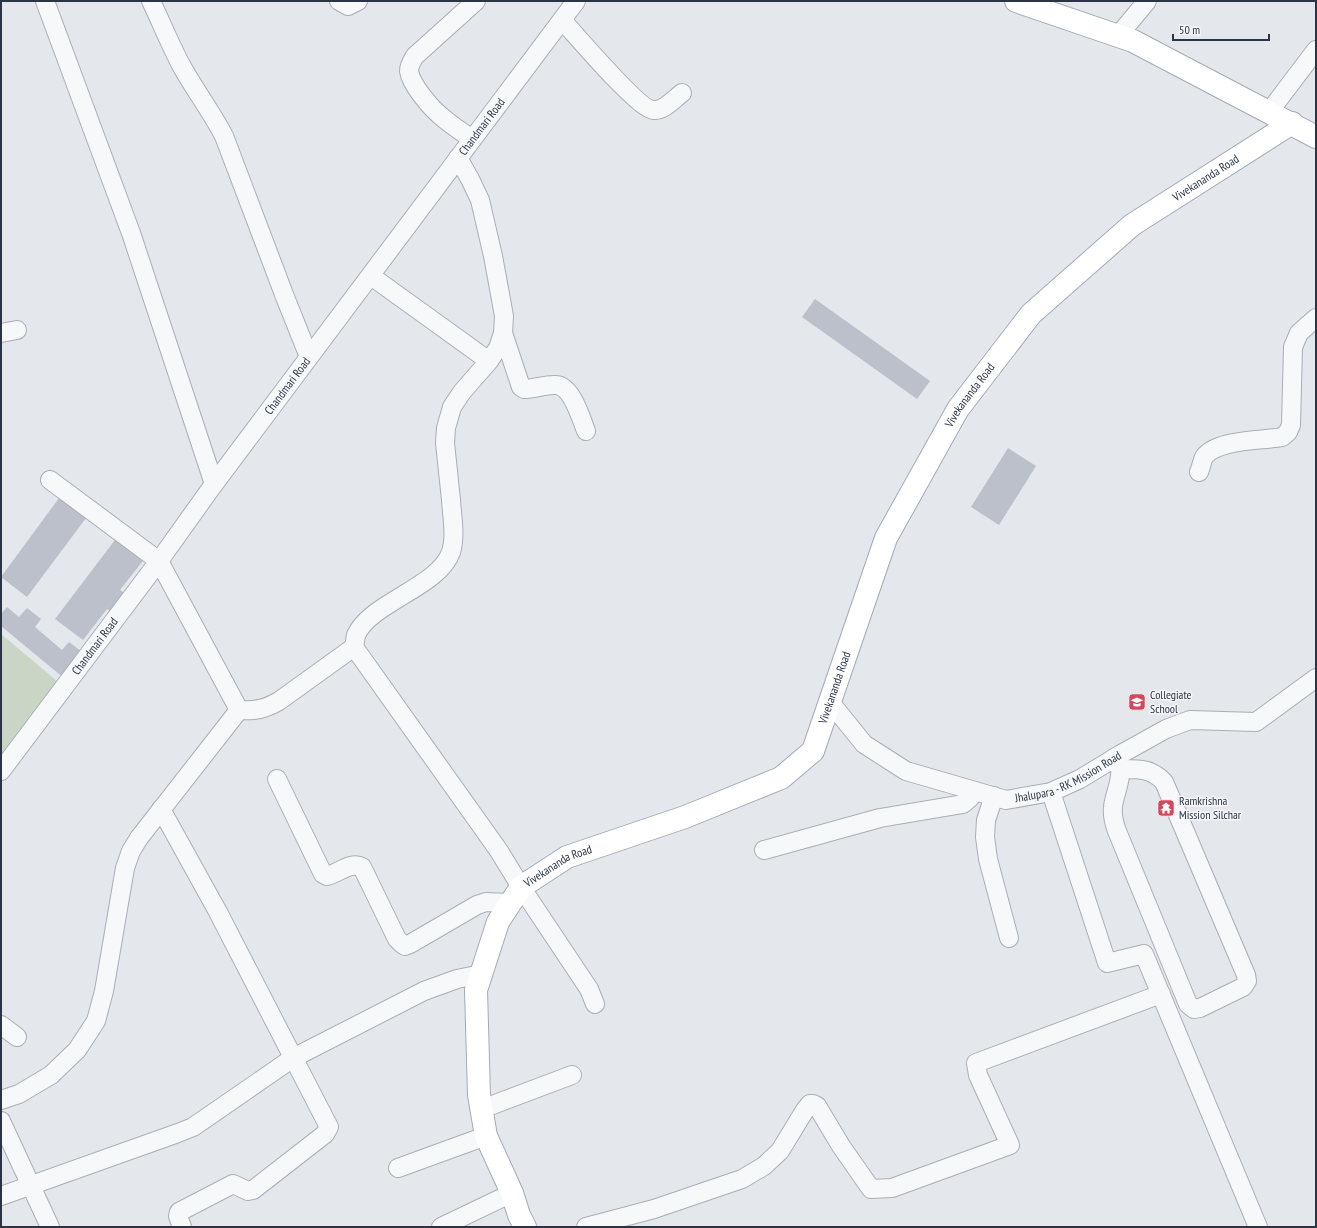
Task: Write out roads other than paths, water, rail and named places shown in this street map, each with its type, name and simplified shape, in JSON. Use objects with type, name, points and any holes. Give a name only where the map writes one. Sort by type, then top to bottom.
[{"type":"main road","points":[[1016,1],[1133,41],[1292,123],[1316,137]]},
{"type":"main road","name":"Vivekananda Road","points":[[525,1227],[519,1215],[512,1193],[486,1136],[479,1095],[476,990],[498,922],[516,895],[567,857],[685,816],[781,778],[812,751],[886,538],[958,409],[1031,314],[1132,225],[1292,123]]},
{"type":"street","points":[[45,1],[131,233],[214,484]]},
{"type":"street","points":[[151,1],[195,91],[214,116],[224,136],[309,357]]},
{"type":"street","points":[[339,1],[348,6],[358,1]]},
{"type":"street","points":[[472,139],[441,117],[419,91],[411,79],[409,70],[414,56],[476,1]]},
{"type":"street","name":"Chandmari Road","points":[[1,771],[576,1]]},
{"type":"street","points":[[1118,36],[1147,1]]},
{"type":"street","points":[[562,20],[630,94],[652,111],[659,110],[682,93]]},
{"type":"street","points":[[1269,112],[1316,50]]},
{"type":"street","points":[[458,158],[480,200],[493,256],[504,316],[503,333],[498,348],[489,361],[462,392],[452,407],[446,428],[445,443],[454,531],[451,552],[443,566],[431,576],[375,614],[365,623],[356,635],[354,647],[499,851],[516,895],[589,989],[595,1004]]},
{"type":"street","points":[[371,276],[489,361]]},
{"type":"street","points":[[1199,472],[1204,457],[1213,450],[1232,443],[1282,437],[1288,432],[1291,425],[1293,348],[1299,333],[1316,318]]},
{"type":"street","points":[[503,333],[521,387],[528,389],[556,385],[563,386],[570,394],[586,431]]},
{"type":"street","points":[[50,480],[159,561],[239,710]]},
{"type":"street","points":[[239,710],[251,711],[273,705],[354,647]]},
{"type":"street","name":"Jhalupara - RK Mission Road","points":[[830,702],[864,744],[906,771],[1006,800],[1051,792],[1117,763],[1166,729],[1190,720],[1256,722],[1316,678]]},
{"type":"street","points":[[1,1100],[19,1094],[51,1075],[77,1050],[96,1022],[104,991],[125,868],[131,851],[161,809],[239,710]]},
{"type":"street","points":[[1117,763],[1156,774],[1164,782],[1246,975],[1247,981],[1243,987],[1200,1008],[1194,1009],[1188,1004],[1117,831],[1113,818],[1113,807],[1115,792],[1120,778],[1117,763]]},
{"type":"street","points":[[277,779],[323,874],[327,876],[331,875],[352,865],[362,867],[397,938],[405,946],[486,902],[516,895]]},
{"type":"street","points":[[764,850],[880,818],[963,804],[975,791]]},
{"type":"street","points":[[1051,792],[1107,963],[1144,954],[1258,1227]]},
{"type":"street","points":[[994,796],[986,820],[985,837],[988,859],[1009,938]]},
{"type":"street","points":[[161,809],[218,912],[329,1127],[325,1134],[253,1190],[248,1191],[233,1184],[179,1212],[178,1216],[182,1227]]},
{"type":"street","points":[[1,1196],[192,1127],[293,1058],[424,991],[457,979],[481,974]]},
{"type":"street","points":[[586,1227],[654,1209],[742,1179],[764,1166],[780,1150],[810,1104],[817,1106],[840,1146],[871,1189],[892,1188],[1010,1145],[978,1075],[976,1063],[1161,994]]},
{"type":"street","points":[[1,1025],[17,1037]]},
{"type":"street","points":[[482,1109],[572,1075]]},
{"type":"street","points":[[1,1121],[50,1227]]},
{"type":"street","points":[[398,1168],[486,1136]]},
{"type":"street","points":[[441,1227],[512,1193]]},
{"type":"place","name":"Collegiate School","points":[[1137,702]]},
{"type":"place","name":"Ramkrishna Mission Silchar","points":[[1166,808]]}]
